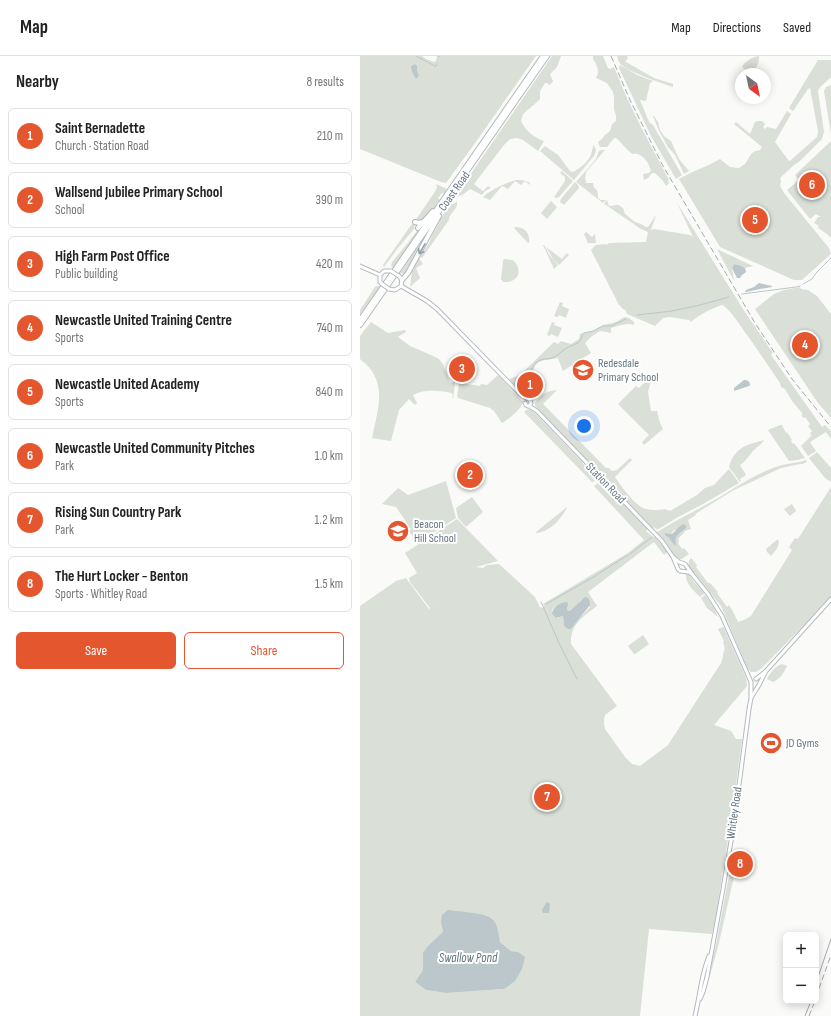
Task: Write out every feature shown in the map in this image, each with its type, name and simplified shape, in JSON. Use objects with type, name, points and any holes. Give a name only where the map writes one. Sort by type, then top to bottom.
[{"type":"highway","name":"Coast Road","points":[[360,320],[543,56]]},
{"type":"highway","name":"Coast Road","points":[[360,325],[463,179],[547,56]]},
{"type":"highway","points":[[400,278],[408,273],[437,220],[463,179]]},
{"type":"highway","points":[[418,228],[448,192]]},
{"type":"highway","points":[[416,222],[423,222]]},
{"type":"main road","points":[[360,266],[380,275]]},
{"type":"main road","points":[[384,271],[391,271],[400,278],[401,286],[395,290],[390,290],[381,283],[380,275],[384,271]]},
{"type":"main road","name":"Station Road","points":[[401,286],[427,301],[437,309],[656,535],[673,557],[677,567]]},
{"type":"main road","name":"Station Road","points":[[673,557],[680,562]]},
{"type":"main road","points":[[692,574],[683,570],[678,570],[678,564],[680,562],[686,565],[708,594],[722,616],[754,688],[759,686],[766,671]]},
{"type":"main road","points":[[683,570],[686,565]]},
{"type":"main road","points":[[751,684],[766,671],[831,599]]},
{"type":"main road","points":[[747,673],[760,682]]},
{"type":"main road","name":"Whitley Road","points":[[695,1016],[711,951],[723,889],[751,698],[751,684]]},
{"type":"main road","name":"Whitley Road","points":[[751,698],[757,688]]},
{"type":"main road","name":"Whitley Road","points":[[705,977],[711,951]]},
{"type":"shaded area","points":[[360,56],[422,56],[434,62],[436,61],[437,56],[536,56],[446,183],[360,149]]},
{"type":"shaded area","points":[[552,56],[561,56],[557,67],[550,74],[553,81],[550,85],[545,83],[540,91],[540,99],[523,114],[521,121],[530,133],[536,138],[544,141],[538,151],[523,140],[517,138],[510,139],[474,184],[483,191],[488,186],[491,188],[485,191],[482,195],[470,189],[458,197],[457,194]]},
{"type":"shaded area","points":[[593,56],[603,56],[608,68],[610,69],[614,67],[640,125],[669,180],[669,183],[666,186],[655,173],[652,173],[644,180],[643,174],[651,171],[646,161],[640,155],[632,154],[616,138],[614,138],[607,147],[600,147],[598,142],[610,131],[612,124],[616,121],[616,116],[613,92],[607,83],[596,78],[598,70]]},
{"type":"shaded area","points":[[617,56],[627,56],[628,58],[625,62],[654,78],[673,84],[673,87],[628,69],[619,62]]},
{"type":"shaded area","points":[[759,56],[758,64],[755,68],[742,67],[745,63],[754,57]]},
{"type":"shaded area","points":[[818,60],[831,60],[831,78],[818,91],[824,132],[822,139],[780,178],[780,186],[784,193],[829,248],[831,254],[802,280],[794,280],[720,247],[679,179],[720,159],[730,167],[740,168],[745,164],[752,153],[760,150],[762,147],[734,124],[736,122],[750,134],[755,122],[758,121],[762,121],[765,124],[763,127],[765,129],[767,127],[776,129],[787,111],[791,114],[775,142],[789,161],[791,160],[817,137],[818,131],[810,88],[793,111],[789,108]]},
{"type":"shaded area","points":[[620,65],[637,75],[653,81],[650,83],[646,101],[640,100],[649,122],[653,125],[682,175],[676,179],[651,136],[619,68]]},
{"type":"shaded area","points":[[831,85],[831,134],[824,91],[826,87]]},
{"type":"shaded area","points":[[653,116],[658,122],[660,130],[664,136],[671,141],[679,159],[689,171],[684,174],[675,155],[668,147],[659,131]]},
{"type":"shaded area","points":[[831,141],[831,238],[814,223],[818,217],[821,217],[816,214],[810,219],[787,190],[799,180],[795,175]]},
{"type":"shaded area","points":[[594,145],[596,150],[594,156],[574,180],[540,151],[545,146],[558,155],[570,171],[573,172],[588,160]]},
{"type":"shaded area","points":[[605,150],[586,172],[585,178],[586,183],[593,183],[594,188],[598,192],[598,198],[601,200],[606,200],[603,203],[576,182],[596,159],[599,151]]},
{"type":"shaded area","points":[[562,171],[573,181],[559,197],[556,198],[554,197],[565,181],[565,177],[560,173]]},
{"type":"shaded area","points":[[516,180],[527,181],[530,185],[525,181],[521,185],[515,181],[508,189],[502,186],[490,200],[483,197],[498,187]]},
{"type":"shaded area","points":[[575,182],[579,188],[564,205],[560,202],[561,199]]},
{"type":"shaded area","points":[[436,184],[447,189],[444,194],[442,193],[438,198],[440,200],[425,218],[418,222],[416,220],[436,190]]},
{"type":"shaded area","points":[[607,200],[609,206],[621,206],[625,214],[646,227],[648,227],[656,215],[651,230],[654,229],[690,235],[693,237],[677,203],[743,309],[773,353],[771,355],[822,427],[825,425],[831,431],[831,439],[826,432],[810,442],[816,451],[808,456],[801,446],[812,435],[810,434],[812,431],[808,426],[810,424],[806,418],[802,417],[802,413],[792,401],[785,389],[781,387],[780,383],[735,317],[724,306],[722,305],[710,310],[691,322],[689,320],[670,317],[663,318],[655,326],[627,314],[626,311],[619,305],[591,250],[596,245],[606,245],[609,243],[646,242],[648,232],[641,229],[604,204]]},
{"type":"shaded area","points":[[457,201],[457,206],[449,220],[422,258],[420,257],[451,203],[454,204]]},
{"type":"shaded area","points":[[551,201],[557,207],[547,219],[541,213]]},
{"type":"shaded area","points":[[413,224],[415,225],[414,229],[384,267],[383,265]]},
{"type":"shaded area","points":[[424,224],[393,268],[391,266],[392,262],[419,228]]},
{"type":"shaded area","points":[[514,228],[522,228],[526,231],[529,236],[529,243]]},
{"type":"shaded area","points":[[430,229],[406,273],[400,273]]},
{"type":"shaded area","points":[[586,232],[592,237],[595,234],[596,243],[588,243],[584,234]]},
{"type":"shaded area","points":[[543,245],[558,265],[554,269]]},
{"type":"shaded area","points":[[546,247],[562,259],[567,253],[569,255],[559,265],[553,259]]},
{"type":"shaded area","points":[[717,249],[753,266],[745,268],[734,264],[732,268],[734,281]]},
{"type":"shaded area","points":[[419,258],[423,264],[416,268],[420,278],[410,287],[412,271]]},
{"type":"shaded area","points":[[504,259],[513,260],[518,268],[518,276],[512,281],[503,282],[501,279]]},
{"type":"shaded area","points":[[377,286],[381,286],[360,315],[360,310]]},
{"type":"shaded area","points":[[800,287],[801,289],[808,290],[817,296],[831,314],[831,418],[818,403],[755,309],[774,294],[784,290]]},
{"type":"shaded area","points":[[560,302],[563,303],[562,306],[569,309],[566,318],[559,315],[558,317],[554,316]]},
{"type":"shaded area","points":[[624,317],[629,318],[634,322],[634,325],[620,325],[611,328],[611,333],[600,331],[592,336],[585,343],[591,353],[563,371],[558,358],[549,359],[538,363],[533,374],[527,380],[515,386],[509,379],[520,375],[554,342],[558,344],[561,341],[571,344],[579,339],[580,334],[595,330],[602,325],[614,322]]},
{"type":"shaded area","points":[[371,322],[388,333],[405,330],[406,332],[398,337],[410,346],[439,359],[444,366],[450,383],[454,382],[453,375],[456,376],[453,399],[452,393],[423,391],[413,395],[417,403],[415,405],[409,399],[399,410],[391,441],[372,438],[377,416],[379,396],[378,386],[375,376],[369,367],[360,359],[360,336]]},
{"type":"shaded area","points":[[552,322],[555,323],[554,325],[562,328],[558,337],[551,334],[550,336],[547,335]]},
{"type":"shaded area","points":[[466,356],[476,366],[474,368],[469,369],[467,363],[463,361]]},
{"type":"shaded area","points":[[498,375],[523,402],[512,416],[502,423],[494,411],[490,408],[458,398],[457,396],[460,383],[480,386],[481,384],[487,385]]},
{"type":"shaded area","points":[[648,379],[651,381],[648,392],[651,411],[657,411],[663,429],[644,445],[642,442],[649,435],[618,404],[636,386],[639,388]]},
{"type":"shaded area","points":[[557,390],[543,404],[606,468],[609,468],[612,471],[617,470],[630,458],[632,460],[615,477],[639,506],[653,510],[664,509],[670,511],[697,495],[705,488],[714,485],[729,469],[739,483],[657,530],[654,527],[653,528],[535,406],[535,403],[542,395],[550,391]]},
{"type":"shaded area","points":[[528,409],[534,412],[584,465],[598,477],[597,479],[592,482],[524,412]]},
{"type":"shaded area","points":[[782,425],[793,444],[794,443],[805,458],[789,461],[768,430]]},
{"type":"shaded area","points":[[764,440],[740,465],[746,475],[740,479],[740,482],[729,467],[731,460],[742,448]]},
{"type":"shaded area","points":[[817,452],[831,468],[831,482],[825,478],[809,458]]},
{"type":"shaded area","points":[[806,460],[807,462],[781,468],[734,490],[695,514],[696,515],[688,520],[691,529],[685,531],[679,537],[678,543],[682,549],[684,548],[689,554],[682,559],[676,557],[657,532],[765,471],[777,466]],"holes":[[[685,529],[678,534],[675,540],[675,546],[667,533],[671,534],[674,530]]]},
{"type":"shaded area","points":[[446,481],[456,518],[417,543],[409,531],[411,529],[396,507],[382,504],[398,488],[408,495]]},
{"type":"shaded area","points":[[600,482],[603,483],[648,529],[646,531],[655,537],[667,552],[664,555],[654,542],[588,592],[597,606],[578,622],[571,637],[571,644],[617,706],[605,715],[604,724],[605,729],[625,757],[632,764],[640,766],[668,745],[721,663],[724,650],[724,641],[718,629],[724,628],[746,678],[747,686],[714,725],[731,731],[736,739],[742,739],[731,821],[712,934],[649,929],[640,1016],[360,1016],[360,606],[396,581],[406,578],[429,609],[442,599],[430,608],[410,582],[409,578],[417,573],[405,553],[457,519],[498,561],[476,567],[483,568],[487,565],[499,564],[535,597],[540,607],[543,608],[543,604],[628,553],[644,540],[594,486]],"holes":[[[581,600],[590,607],[571,629],[564,626],[563,616],[557,618],[552,614],[552,610],[556,606],[568,606],[567,610],[569,611],[575,608]],[[441,923],[498,932],[500,942],[511,951],[518,952],[504,989],[446,993],[426,990],[415,982],[443,932]]]},
{"type":"shaded area","points":[[831,487],[831,596],[762,668],[756,672],[751,672],[748,669],[721,606],[689,567],[689,561],[691,558],[697,565],[696,567],[708,583],[710,583],[718,592],[717,593],[727,607],[729,605],[738,622],[744,620],[751,616],[792,550],[789,547],[795,538],[798,539]]},
{"type":"shaded area","points":[[472,497],[483,512],[466,527],[458,518],[456,508]]},
{"type":"shaded area","points":[[792,504],[796,511],[790,516],[784,509]]},
{"type":"shaded area","points":[[567,507],[554,525],[546,530],[536,533],[536,532]]},
{"type":"shaded area","points":[[778,539],[778,546],[771,556],[766,549]]},
{"type":"shaded area","points":[[686,573],[705,593],[700,597],[688,584]]},
{"type":"shaded area","points":[[705,595],[714,608],[720,621],[718,617],[707,608],[701,598]]},
{"type":"shaded area","points":[[643,635],[649,644],[634,654],[628,646]]},
{"type":"shaded area","points":[[782,664],[787,666],[780,677],[773,682],[767,679],[777,666]]},
{"type":"shaded area","points":[[733,854],[738,859],[718,947],[710,975],[709,973],[716,945]]},
{"type":"water","points":[[415,64],[417,66],[419,76],[416,79],[412,72],[411,66]]},
{"type":"water","points":[[734,264],[745,268],[746,272],[740,278],[737,278],[732,268]]},
{"type":"water","points":[[759,283],[772,287],[745,292],[746,290]]},
{"type":"water","points":[[744,380],[748,381],[750,385],[734,391],[734,388]]},
{"type":"water","points":[[684,524],[686,528],[677,536],[675,546],[665,535],[665,533],[672,534]]},
{"type":"water","points":[[585,597],[589,600],[590,605],[571,629],[564,626],[563,616],[556,618],[552,614],[555,607],[560,604],[567,602],[567,610],[569,611]]},
{"type":"water","points":[[548,902],[550,904],[549,913],[543,913],[542,910]]},
{"type":"water","name":"Swallow Pond","points":[[448,910],[480,914],[491,918],[494,921],[500,942],[511,951],[518,952],[525,957],[522,969],[515,981],[504,989],[446,993],[426,990],[415,982],[423,970],[423,953],[428,946],[443,932],[441,923],[442,915]]},
{"type":"waterway","points":[[416,56],[435,66],[437,64]]},
{"type":"waterway","points":[[803,284],[812,279],[831,258]]},
{"type":"waterway","points":[[742,294],[800,286]]},
{"type":"waterway","points":[[637,315],[672,311],[729,297]]},
{"type":"waterway","points":[[584,333],[593,331],[603,326],[611,326],[626,319]]},
{"type":"waterway","points":[[514,383],[527,376],[537,362],[542,359],[554,357],[579,342],[583,334]]},
{"type":"waterway","points":[[630,554],[652,537]]},
{"type":"waterway","points":[[598,574],[628,555]]},
{"type":"waterway","points":[[546,604],[597,575]]},
{"type":"waterway","points":[[541,602],[577,679]]},
{"type":"tram line","points":[[819,974],[831,939]]},
{"type":"tram line","points":[[805,1016],[810,1004]]},
{"type":"railway","points":[[611,56],[630,100],[663,166],[755,323],[792,379],[831,427]]},
{"type":"railway","points":[[819,989],[831,955]]},
{"type":"railway","points":[[809,1016],[814,1004]]},
{"type":"place","name":"Newcastle United Community Pitches","points":[[812,185]]},
{"type":"place","name":"Newcastle United Academy","points":[[755,220]]},
{"type":"place","name":"Newcastle United Training Centre","points":[[805,345]]},
{"type":"place","name":"High Farm Post Office","points":[[462,369]]},
{"type":"place","name":"Redesdale Primary School","points":[[583,370]]},
{"type":"place","name":"Saint Bernadette","points":[[530,385]]},
{"type":"place","name":"Wallsend Jubilee Primary School","points":[[470,475]]},
{"type":"place","name":"Beacon Hill School","points":[[398,531]]},
{"type":"place","name":"JD Gyms","points":[[771,743]]},
{"type":"place","name":"Rising Sun Country Park","points":[[547,797]]},
{"type":"place","name":"The Hurt Locker - Benton","points":[[740,864]]}]
